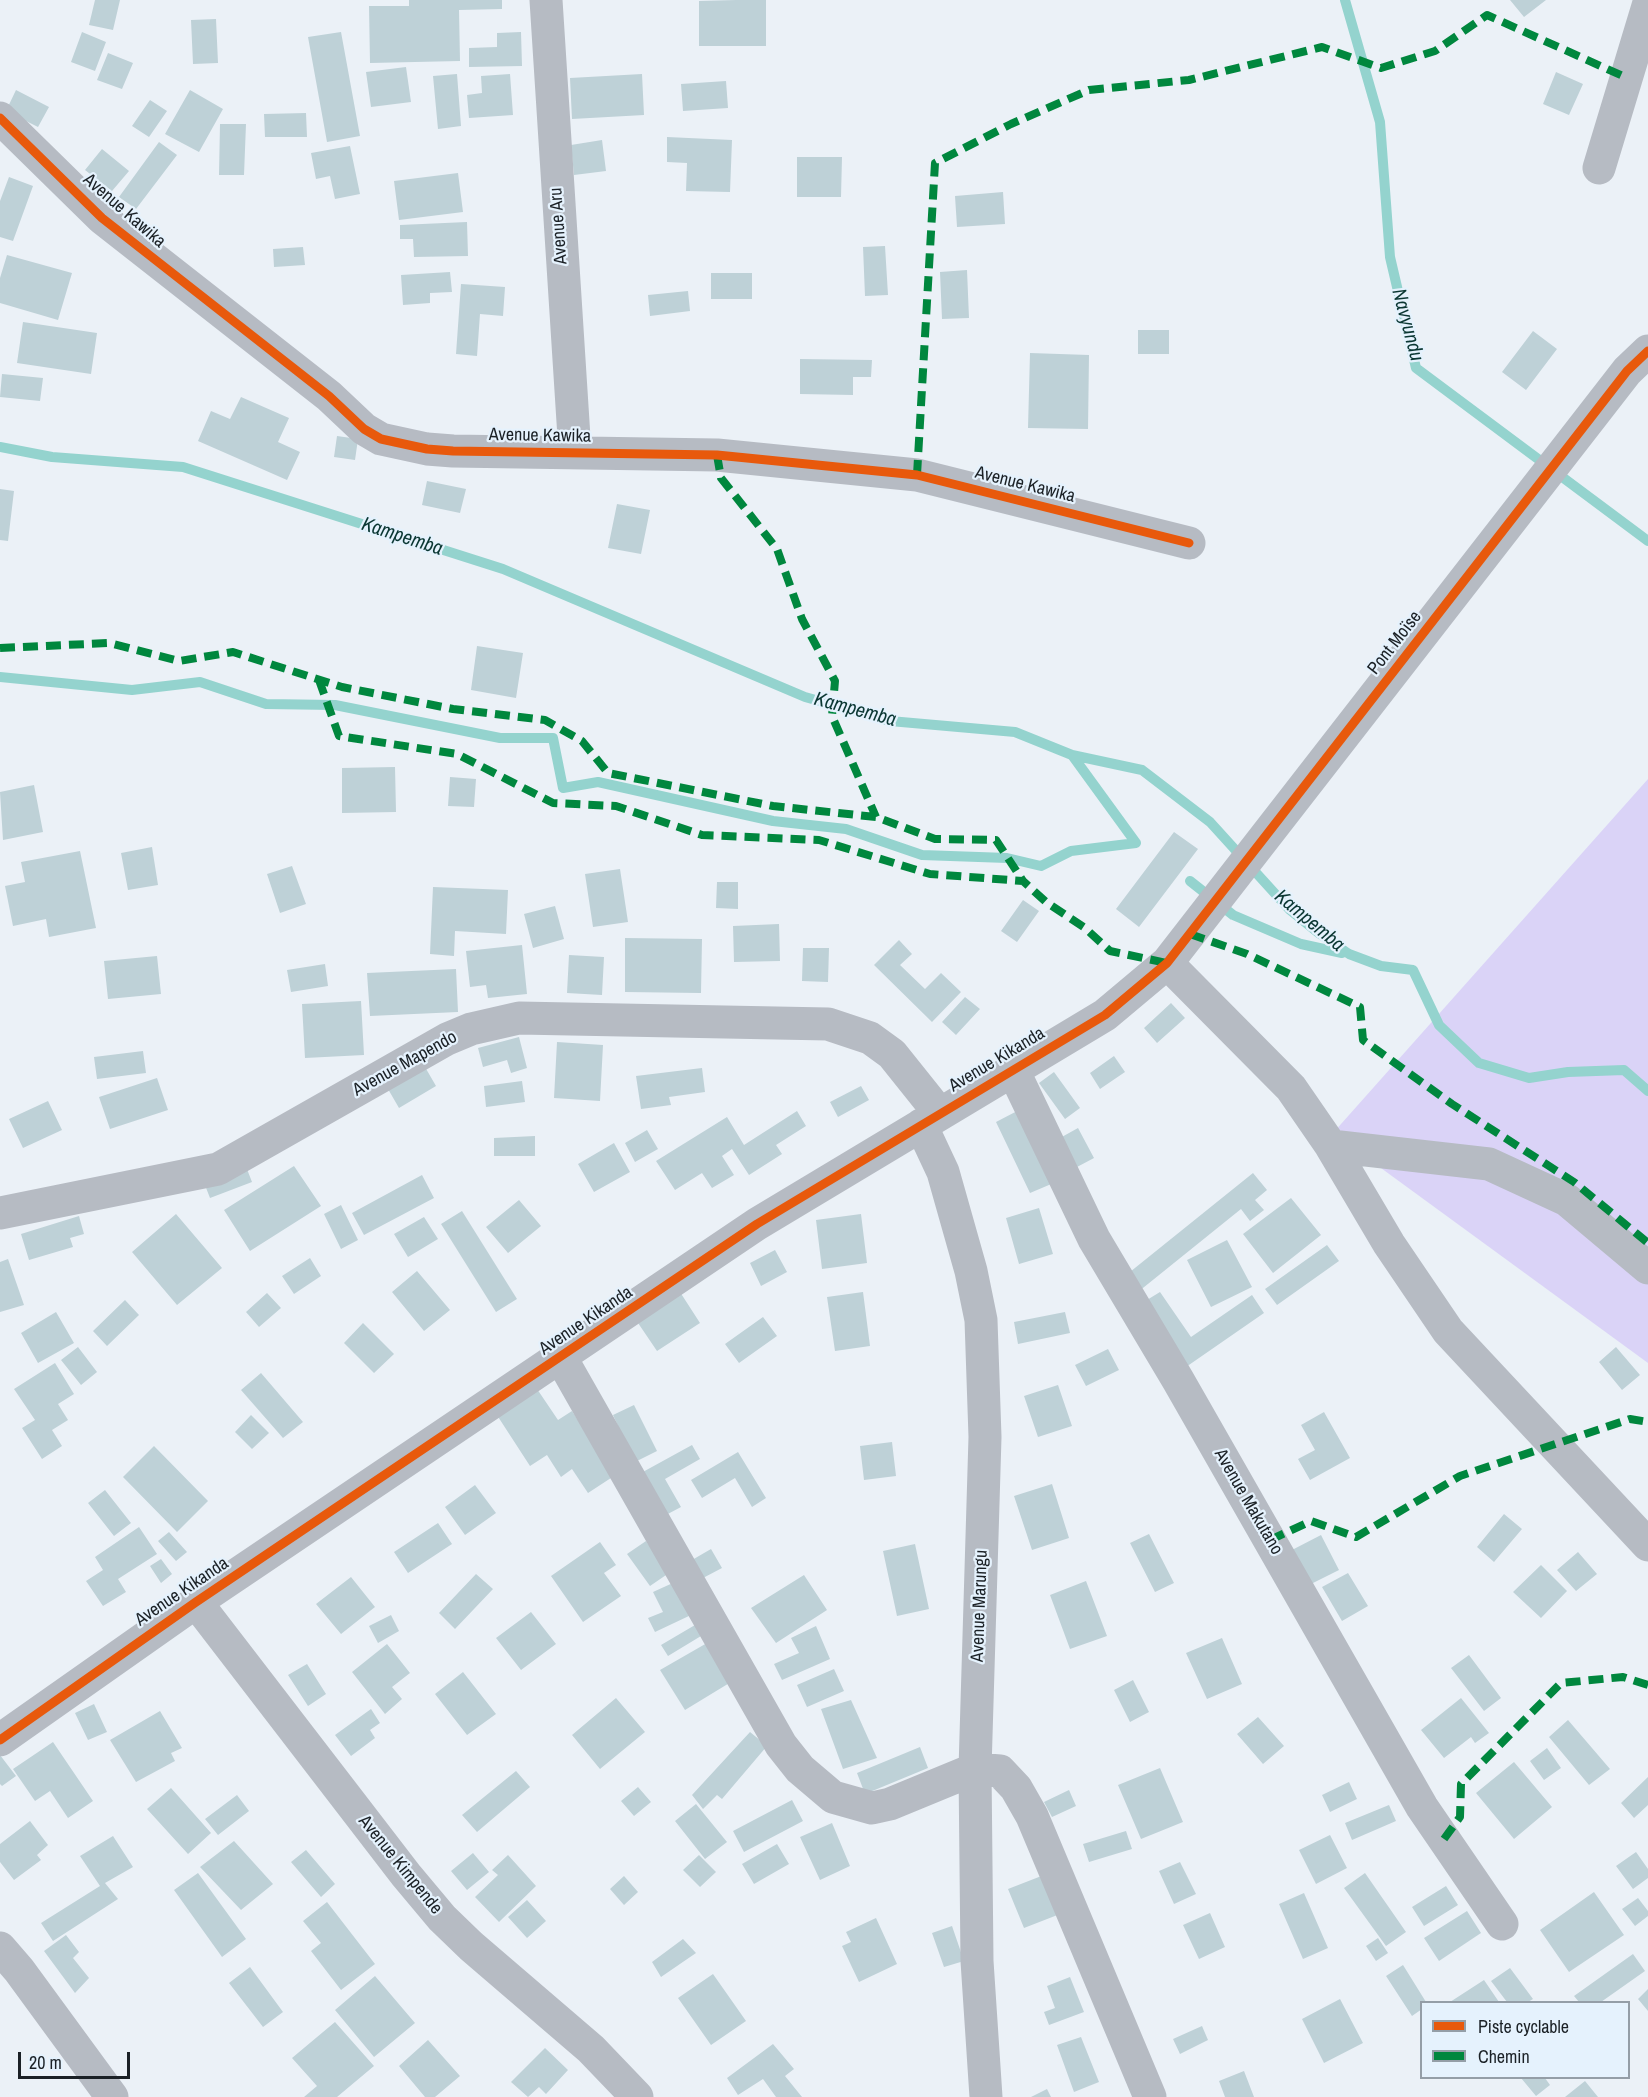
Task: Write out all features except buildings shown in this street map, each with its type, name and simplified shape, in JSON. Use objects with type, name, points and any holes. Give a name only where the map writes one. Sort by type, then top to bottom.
[{"type":"street","name":"Avenue Aru","points":[[546,0],[575,453]]},
{"type":"street","points":[[1599,168],[1648,6]]},
{"type":"street","name":"Avenue Kawika","points":[[0,118],[102,218],[329,396],[372,435],[427,449],[717,455],[918,475],[1189,543]]},
{"type":"street","name":"Pont Moïse","points":[[1190,934],[1637,361]]},
{"type":"street","name":"Avenue Kikanda","points":[[0,1740],[196,1602],[757,1224],[1105,1015],[1167,963],[1190,934]]},
{"type":"street","points":[[1167,963],[1291,1088],[1332,1146],[1389,1244],[1448,1331],[1648,1545]]},
{"type":"street","name":"Avenue Mapendo","points":[[0,1213],[218,1169],[447,1039],[471,1029],[519,1018],[828,1024],[870,1038],[892,1054],[930,1119]]},
{"type":"street","name":"Avenue Makutano","points":[[1013,1070],[1094,1239],[1178,1380],[1422,1807],[1502,1924]]},
{"type":"street","name":"Avenue Marungu","points":[[930,1119],[971,1271],[981,1320],[985,1437],[975,1769],[977,1961],[986,2097]]},
{"type":"street","points":[[1332,1146],[1489,1164],[1568,1200],[1648,1268]]},
{"type":"street","points":[[561,1358],[781,1745],[800,1769],[833,1797],[872,1808],[890,1804],[975,1769],[1000,1771],[1008,1777],[1032,1816],[1150,2097]]},
{"type":"street","name":"Avenue Kimpende","points":[[196,1602],[406,1875],[442,1918],[471,1946],[591,2049],[637,2097]]},
{"type":"street","points":[[0,1948],[19,1970],[112,2097]]},
{"type":"shaded area","points":[[1648,779],[1648,1363],[1333,1133]]},
{"type":"waterway","name":"Navyundu","points":[[1345,0],[1380,122],[1390,257],[1416,368],[1648,541]]},
{"type":"waterway","name":"Kampemba","points":[[0,447],[52,457],[183,467],[503,569],[805,697],[890,721],[1015,732],[1072,755],[1142,770],[1210,822],[1289,909],[1320,934],[1349,954],[1381,966],[1413,970],[1439,1025],[1479,1063],[1529,1078],[1568,1072],[1624,1070],[1648,1091]]},
{"type":"waterway","points":[[0,677],[132,690],[200,682],[266,704],[335,705],[500,738],[553,738],[563,788],[598,782],[773,821],[846,829],[922,855],[1007,858],[1041,866],[1071,851],[1136,843],[1072,755]]},
{"type":"waterway","points":[[1190,881],[1233,915],[1301,944],[1342,953]]},
{"type":"marked path","points":[[917,475],[935,163],[1011,124],[1089,90],[1189,80],[1322,47],[1381,68],[1435,51],[1487,15],[1625,77]]},
{"type":"marked path","points":[[717,455],[721,478],[777,549],[802,619],[835,681],[832,716],[876,817]]},
{"type":"marked path","points":[[0,648],[109,643],[179,661],[233,652],[342,687],[453,709],[545,720],[582,741],[608,773],[773,806],[876,817],[935,839],[996,840],[1023,881]]},
{"type":"marked path","points":[[319,680],[339,736],[457,754],[553,803],[616,806],[702,835],[819,840],[930,874],[1023,881],[1046,902],[1085,928],[1110,951],[1167,963]]},
{"type":"marked path","points":[[1190,934],[1247,954],[1360,1007],[1363,1040],[1452,1104],[1574,1182],[1648,1243]]},
{"type":"marked path","points":[[1270,1540],[1311,1521],[1356,1537],[1460,1476],[1630,1419],[1648,1422]]},
{"type":"marked path","points":[[1444,1839],[1460,1817],[1461,1784],[1561,1683],[1623,1677],[1648,1685]]},
{"type":"cycle path","points":[[0,118],[102,218],[329,396],[364,429],[381,439],[427,449],[453,451],[717,455],[917,475],[1189,543]]},
{"type":"cycle path","points":[[0,1740],[196,1602],[757,1224],[1105,1015],[1167,963],[1627,371],[1648,351]]}]
